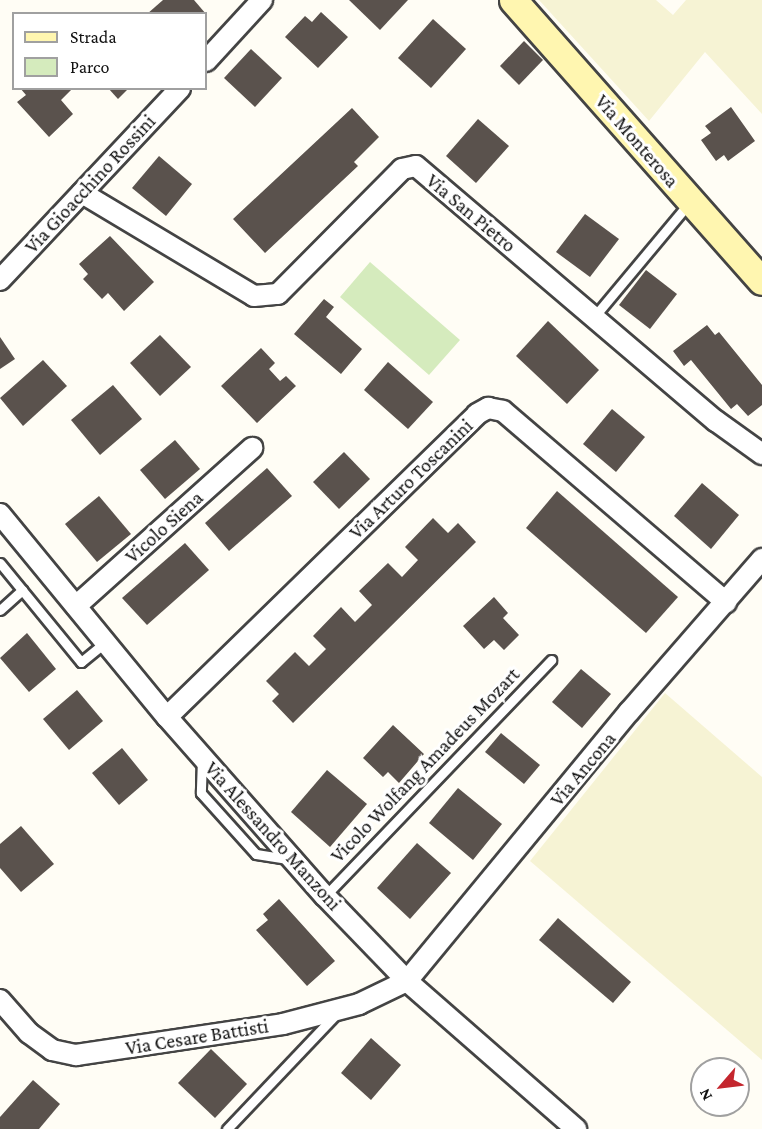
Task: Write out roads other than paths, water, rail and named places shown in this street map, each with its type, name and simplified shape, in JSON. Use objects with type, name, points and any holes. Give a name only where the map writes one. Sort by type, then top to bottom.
[{"type":"main road","name":"Via Monterosa","points":[[513,0],[762,281]]},
{"type":"street","points":[[207,60],[262,0]]},
{"type":"street","name":"Via Gioacchino Rossini","points":[[0,280],[178,90]]},
{"type":"street","name":"Via San Pietro","points":[[82,193],[254,297],[279,294],[402,170],[416,166],[716,421],[762,454]]},
{"type":"street","name":"Via Arturo Toscanini","points":[[167,717],[477,414],[488,408],[503,411],[726,602]]},
{"type":"street","name":"Vicolo Siena","points":[[76,606],[252,448]]},
{"type":"street","name":"Via Alessandro Manzoni","points":[[0,514],[167,717],[325,896],[407,981],[576,1129]]},
{"type":"street","name":"Via Ancona","points":[[407,981],[629,712],[762,559]]},
{"type":"street","name":"Via Cesare Battisti","points":[[0,1000],[29,1032],[52,1050],[76,1055],[283,1024],[359,1004],[407,981]]},
{"type":"lane","points":[[594,317],[691,201]]},
{"type":"lane","points":[[0,563],[81,662],[106,642]]},
{"type":"lane","points":[[0,610],[22,590]]},
{"type":"lane","name":"Vicolo Wolfang Amadeus Mozart","points":[[325,896],[551,660]]},
{"type":"lane","points":[[226,1129],[339,1010]]}]
